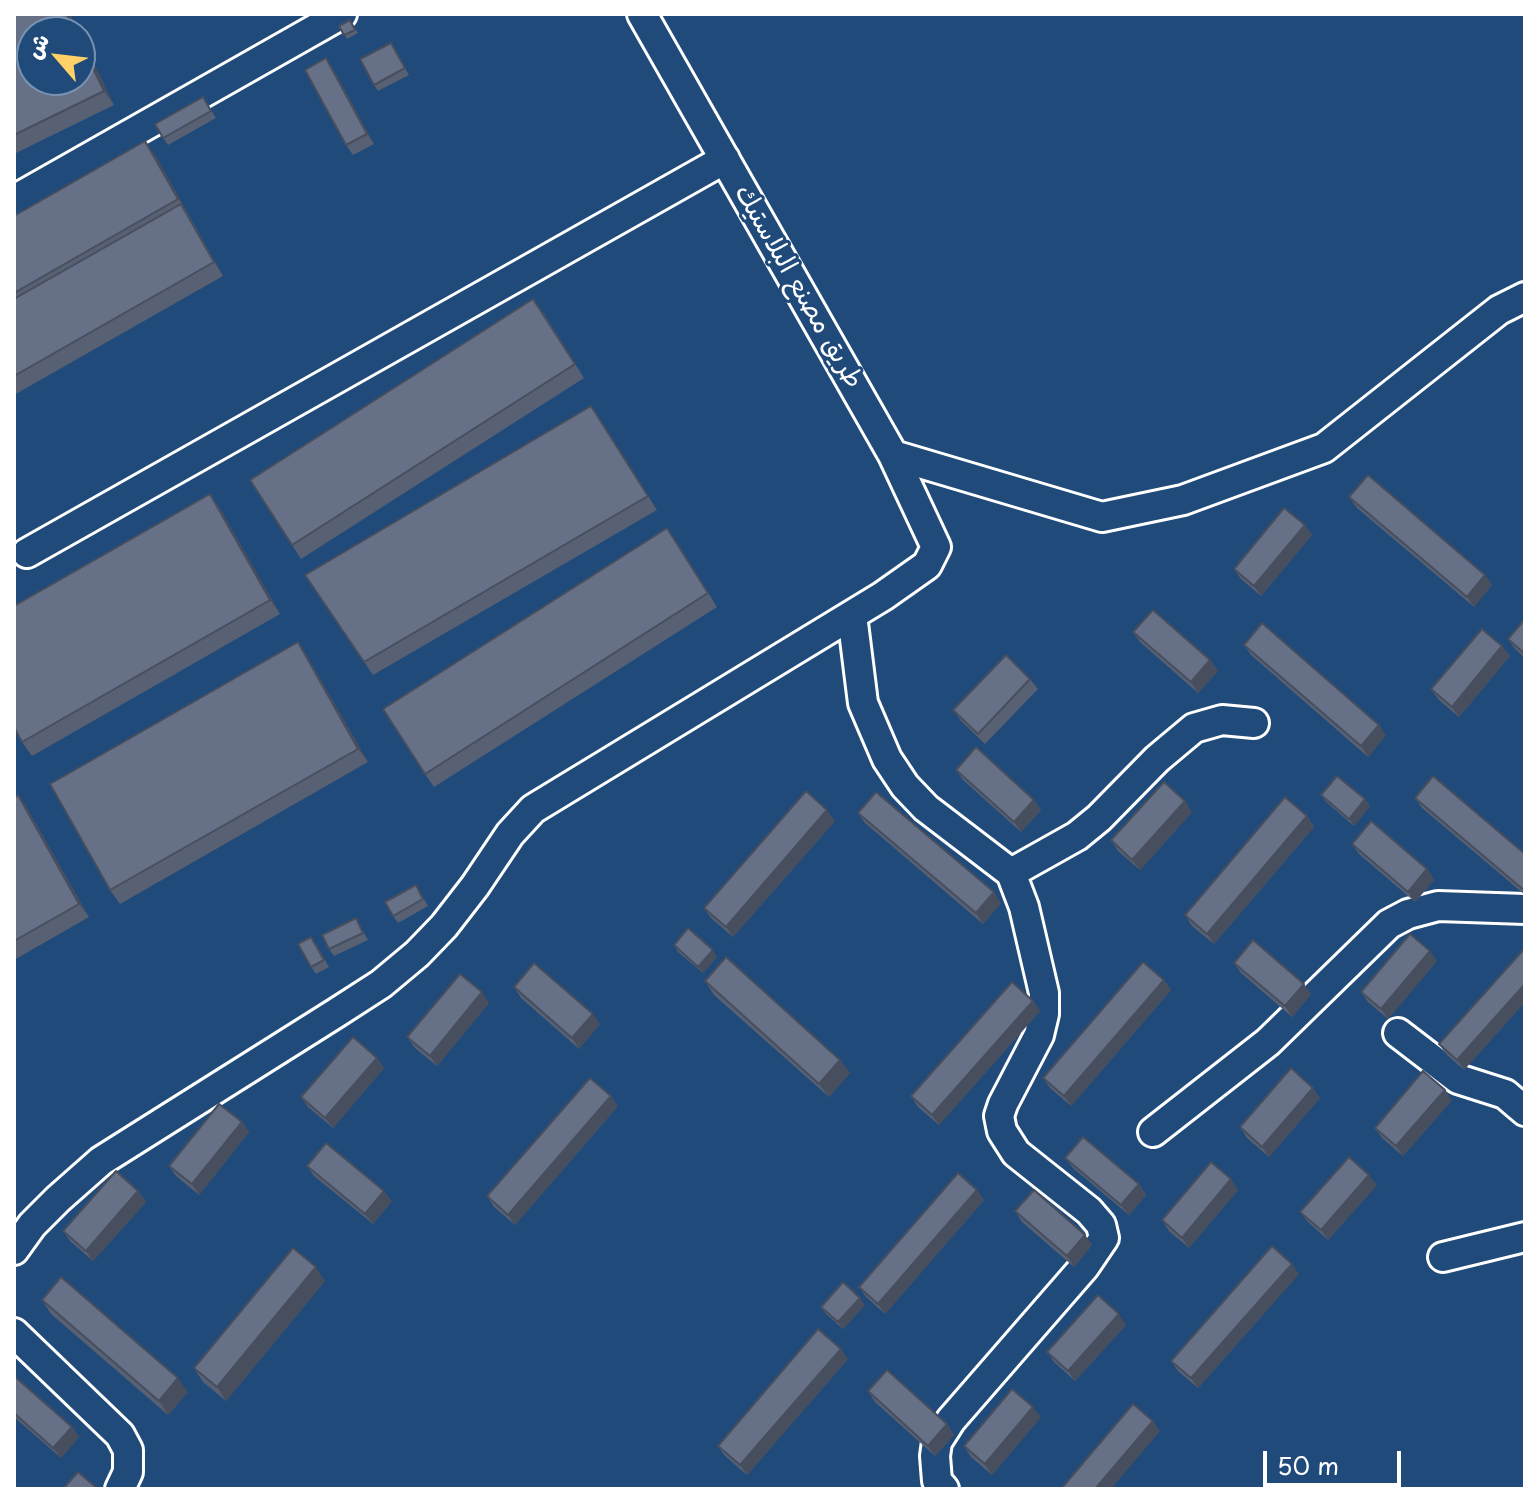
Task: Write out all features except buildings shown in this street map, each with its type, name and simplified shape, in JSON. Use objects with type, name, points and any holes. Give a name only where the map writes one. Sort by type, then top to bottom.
[{"type":"street","points":[[14,200],[342,14]]},
{"type":"street","name":"طريق مصنع البلاستيك","points":[[642,14],[893,455],[936,547],[927,565],[852,615]]},
{"type":"street","points":[[27,553],[725,159]]},
{"type":"street","points":[[893,455],[1102,517],[1183,500],[1324,448],[1499,310],[1525,297]]},
{"type":"street","points":[[14,1250],[32,1225],[101,1161],[381,984],[417,954],[444,926],[510,834],[533,809],[852,615],[863,703],[887,759],[905,786],[926,808],[1011,873],[1027,919],[1044,993],[1044,1014],[1039,1035],[1003,1104],[999,1116],[1002,1131],[1016,1153],[1089,1211],[1101,1225],[1104,1238],[1085,1266],[951,1420],[937,1442],[935,1456],[937,1481],[944,1489]]},
{"type":"street","points":[[1011,873],[1077,836],[1194,728],[1222,720],[1254,723]]},
{"type":"street","points":[[1153,1132],[1268,1042],[1389,924],[1408,914],[1438,906],[1525,909]]},
{"type":"street","points":[[1398,1033],[1458,1079],[1505,1094],[1525,1111]]},
{"type":"street","points":[[1443,1257],[1525,1237]]},
{"type":"street","points":[[14,1333],[120,1435],[128,1450],[128,1472],[120,1489]]}]
